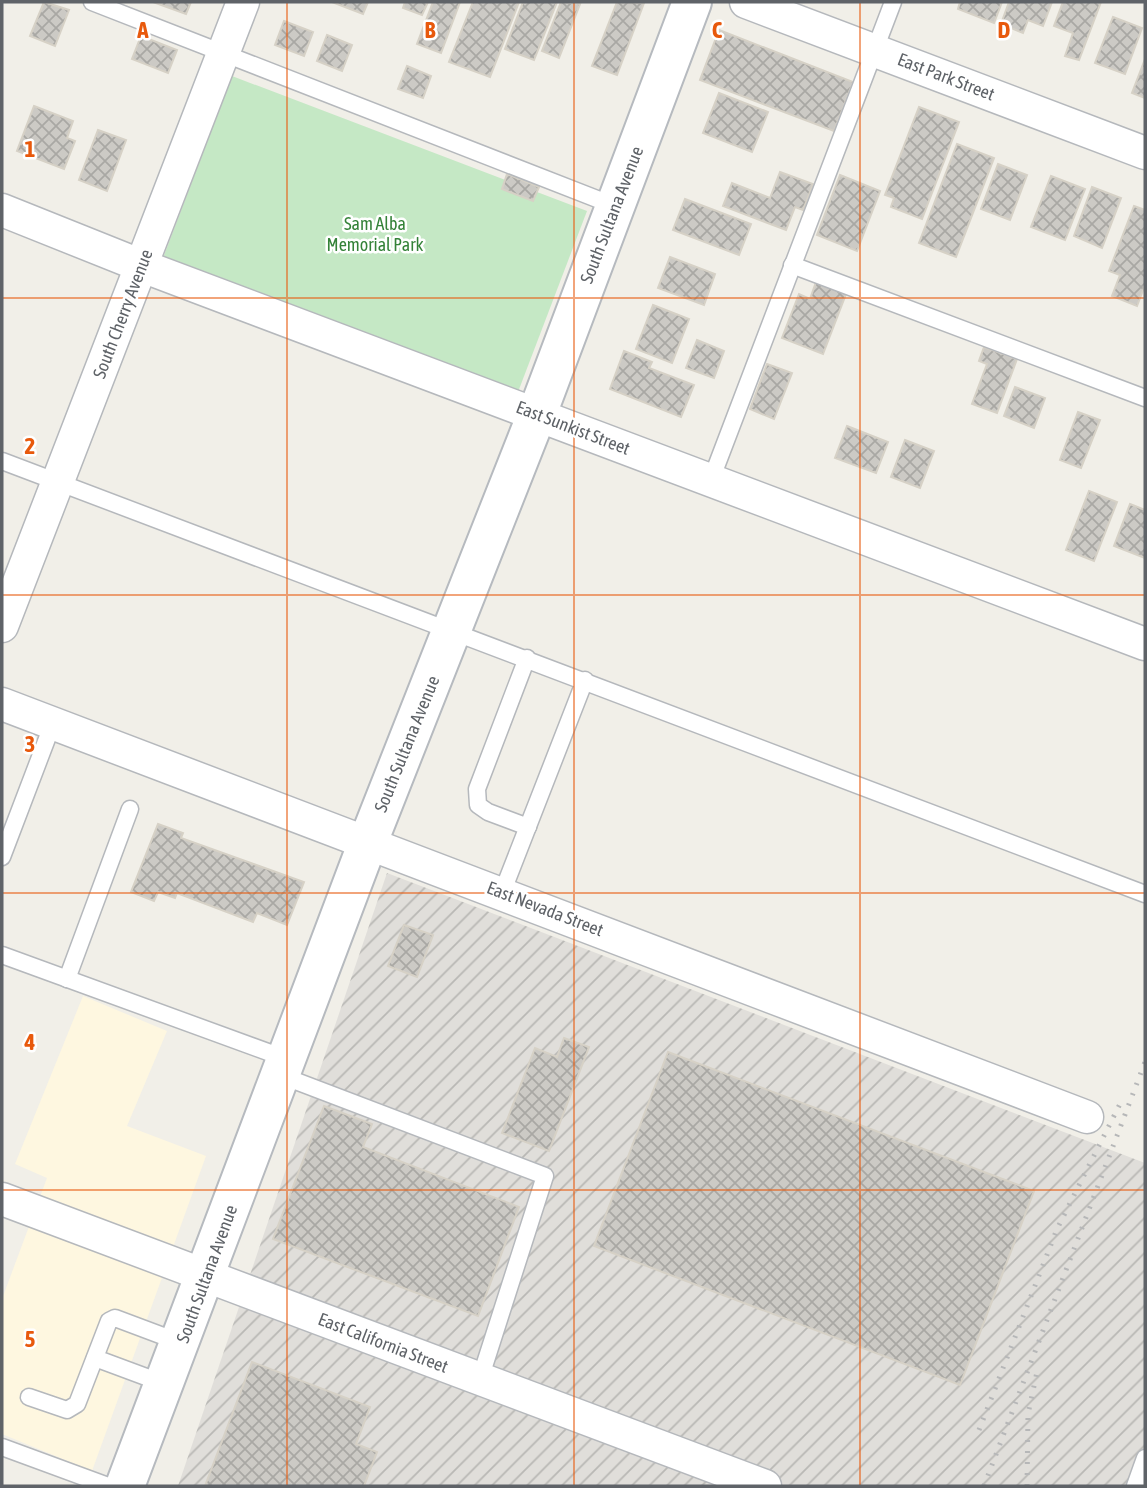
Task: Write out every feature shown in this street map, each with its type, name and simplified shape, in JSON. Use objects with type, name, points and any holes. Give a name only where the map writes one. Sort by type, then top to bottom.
[{"type":"street","name":"South Cherry Avenue","points":[[2,626],[243,2]]},
{"type":"street","name":"South Sultana Avenue","points":[[125,1486],[182,1343],[369,842],[537,414],[692,2]]},
{"type":"street","name":"East Park Street","points":[[746,2],[1145,153]]},
{"type":"street","name":"East Sunkist Street","points":[[2,209],[142,266],[1145,644]]},
{"type":"street","name":"East Nevada Street","points":[[2,704],[1087,1116]]},
{"type":"street","name":"East California Street","points":[[2,1199],[765,1486]]},
{"type":"lane","points":[[92,2],[615,206]]},
{"type":"lane","points":[[711,480],[892,2]]},
{"type":"lane","points":[[792,265],[1145,398]]},
{"type":"lane","points":[[2,461],[1145,894]]},
{"type":"lane","points":[[527,658],[477,789],[478,805],[488,812],[528,827]]},
{"type":"lane","points":[[502,893],[585,680]]},
{"type":"lane","points":[[2,857],[53,723]]},
{"type":"lane","points":[[68,979],[130,809]]},
{"type":"lane","points":[[2,955],[68,979],[545,1176],[480,1380]]},
{"type":"lane","points":[[29,1397],[67,1410],[77,1404],[109,1321],[115,1318],[182,1343]]},
{"type":"lane","points":[[95,1358],[165,1385]]},
{"type":"lane","points":[[2,1447],[108,1486]]},
{"type":"lane","points":[[1135,1486],[1145,1458]]},
{"type":"shaded area","points":[[387,873],[1145,1163],[1145,1486],[178,1486]]},
{"type":"shaded area","points":[[83,996],[167,1031],[127,1126],[206,1156],[92,1471],[2,1434],[2,1299],[47,1178],[15,1164]]},
{"type":"green space","name":"Sam Alba Memorial Park","points":[[232,76],[587,211],[518,392],[163,258]]},
{"type":"building","points":[[44,2],[69,10],[55,46],[30,36]]},
{"type":"building","points":[[153,2],[191,2],[186,14]]},
{"type":"building","points":[[332,2],[368,2],[363,14]]},
{"type":"building","points":[[405,2],[428,2],[422,15],[403,8]]},
{"type":"building","points":[[433,2],[460,2],[441,53],[417,44]]},
{"type":"building","points":[[473,2],[519,2],[490,77],[449,62]]},
{"type":"building","points":[[523,2],[557,2],[534,60],[505,49]]},
{"type":"building","points":[[561,2],[580,4],[559,58],[542,51]]},
{"type":"building","points":[[617,2],[644,3],[617,75],[592,66]]},
{"type":"building","points":[[960,2],[1002,2],[994,23],[958,9]]},
{"type":"building","points":[[1009,2],[1052,2],[1043,26],[1028,20],[1023,33],[1001,24]]},
{"type":"building","points":[[1063,2],[1101,2],[1079,60],[1065,56],[1073,33],[1054,26]]},
{"type":"building","points":[[1113,17],[1142,28],[1125,74],[1095,63]]},
{"type":"building","points":[[284,21],[313,32],[304,56],[275,45]]},
{"type":"building","points":[[719,30],[853,82],[834,131],[700,80]]},
{"type":"building","points":[[327,35],[352,45],[342,71],[317,61]]},
{"type":"building","points":[[141,36],[177,50],[168,73],[132,59]]},
{"type":"building","points":[[1145,59],[1145,98],[1132,93]]},
{"type":"building","points":[[407,66],[431,76],[423,98],[398,89]]},
{"type":"building","points":[[719,93],[768,112],[752,152],[703,133]]},
{"type":"building","points":[[34,106],[73,121],[67,138],[75,141],[64,169],[17,151]]},
{"type":"building","points":[[919,107],[959,122],[922,219],[891,207],[894,198],[885,195]]},
{"type":"building","points":[[98,130],[126,140],[107,191],[79,180]]},
{"type":"building","points":[[957,144],[994,158],[956,257],[919,243]]},
{"type":"building","points":[[998,164],[1027,175],[1010,220],[981,209]]},
{"type":"building","points":[[780,172],[813,184],[803,210],[795,207],[786,230],[723,206],[732,183],[770,198]]},
{"type":"building","points":[[507,174],[539,187],[533,201],[502,189]]},
{"type":"building","points":[[840,175],[880,191],[857,251],[817,235]]},
{"type":"building","points":[[1051,176],[1085,189],[1065,240],[1031,227]]},
{"type":"building","points":[[1092,187],[1121,198],[1102,248],[1074,236]]},
{"type":"building","points":[[685,199],[751,224],[739,255],[673,230]]},
{"type":"building","points":[[1134,206],[1145,210],[1145,285],[1137,306],[1112,296],[1120,275],[1109,271]]},
{"type":"building","points":[[670,257],[715,274],[704,305],[658,288]]},
{"type":"building","points":[[816,282],[846,294],[823,354],[782,338],[799,294],[810,299]]},
{"type":"building","points":[[653,305],[689,319],[672,363],[636,349]]},
{"type":"building","points":[[697,340],[724,351],[714,378],[686,368]]},
{"type":"building","points":[[984,347],[1017,359],[997,413],[972,404],[987,364],[979,361]]},
{"type":"building","points":[[624,351],[652,362],[649,368],[694,385],[681,417],[610,389]]},
{"type":"building","points":[[767,364],[792,373],[774,419],[750,409]]},
{"type":"building","points":[[1015,387],[1045,398],[1034,428],[1004,416]]},
{"type":"building","points":[[1078,412],[1100,420],[1081,468],[1060,460]]},
{"type":"building","points":[[847,426],[888,442],[876,473],[835,458]]},
{"type":"building","points":[[905,440],[934,451],[920,488],[891,477]]},
{"type":"building","points":[[1089,491],[1117,502],[1094,561],[1066,550]]},
{"type":"building","points":[[1130,504],[1145,510],[1145,558],[1114,546]]},
{"type":"building","points":[[158,824],[183,833],[181,838],[304,882],[287,925],[257,913],[253,922],[177,893],[175,898],[158,892],[154,901],[131,892]]},
{"type":"building","points":[[404,925],[433,935],[417,977],[388,966]]},
{"type":"building","points":[[564,1038],[589,1047],[549,1151],[502,1133],[535,1048],[557,1057]]},
{"type":"building","points":[[668,1052],[1034,1191],[960,1385],[594,1246]]},
{"type":"building","points":[[324,1106],[372,1124],[363,1147],[519,1207],[478,1316],[273,1239]]},
{"type":"building","points":[[252,1362],[370,1407],[356,1444],[377,1452],[364,1486],[205,1486]]},
{"type":"railway","points":[[984,1486],[1145,1062]]},
{"type":"railway","points":[[979,1430],[1057,1229],[1122,1100]]},
{"type":"railway","points":[[1027,1486],[1028,1414],[1037,1372]]}]
